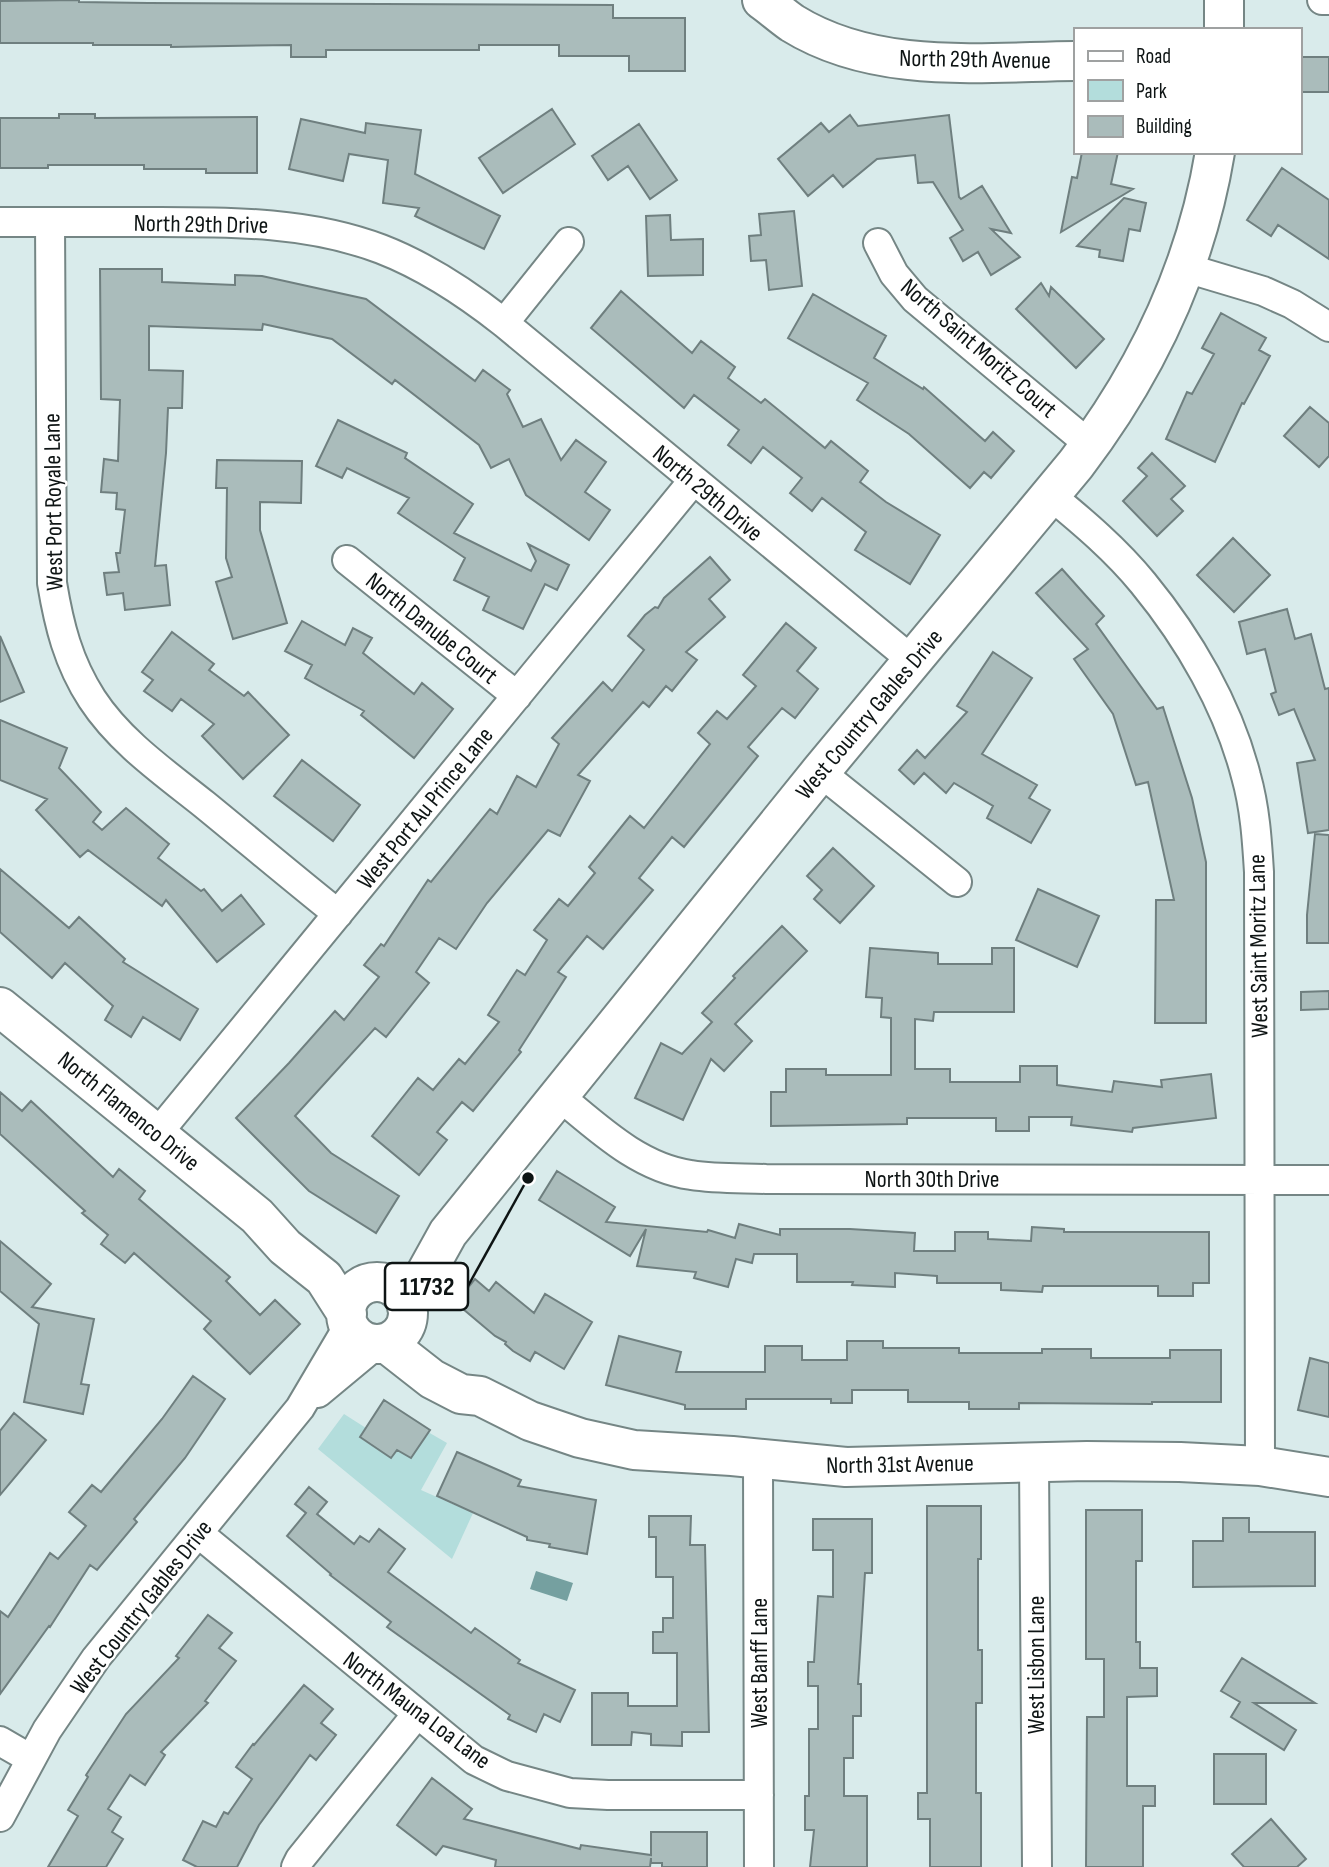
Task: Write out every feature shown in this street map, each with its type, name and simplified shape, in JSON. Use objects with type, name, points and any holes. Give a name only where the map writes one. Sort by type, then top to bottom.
[{"type":"street","name":"North 29th Avenue","points":[[762,0],[792,23],[820,36],[859,51],[892,58],[926,62],[1074,61]]},
{"type":"street","points":[[1224,0],[1224,28]]},
{"type":"street","points":[[1322,0],[1329,0]]},
{"type":"street","name":"West Country Gables Drive","points":[[0,1817],[47,1730],[96,1658],[300,1408],[379,1325],[448,1233],[820,772],[1090,445],[1131,382],[1172,303],[1202,216],[1215,154]]},
{"type":"street","name":"North 29th Drive","points":[[0,222],[256,224],[335,235],[381,249],[454,287],[504,323],[913,661]]},
{"type":"street","name":"West Port Royale Lane","points":[[51,222],[52,583],[61,632],[72,663],[92,699],[109,721],[148,760],[338,914]]},
{"type":"street","points":[[504,323],[569,242]]},
{"type":"street","name":"North Saint Moritz Court","points":[[878,243],[894,274],[915,299],[1090,445]]},
{"type":"street","points":[[1186,268],[1263,291],[1292,304],[1329,327]]},
{"type":"street","name":"West Port Au Prince Lane","points":[[157,1134],[693,481]]},
{"type":"street","name":"West Saint Moritz Lane","points":[[1050,495],[1086,525],[1143,583],[1185,641],[1217,697],[1247,777],[1256,828],[1259,872],[1260,1466]]},
{"type":"street","name":"North Danube Court","points":[[347,560],[517,696]]},
{"type":"street","points":[[820,772],[957,882]]},
{"type":"street","name":"North Flamenco Drive","points":[[0,1007],[257,1216],[285,1247],[379,1325],[432,1379],[461,1394],[480,1396]]},
{"type":"street","name":"North 30th Drive","points":[[559,1096],[628,1151],[645,1161],[688,1175],[766,1179],[1329,1180]]},
{"type":"street","name":"North Flamenco Drive","points":[[257,1216],[290,1231],[373,1283],[389,1284],[397,1290],[379,1325]]},
{"type":"street","name":"West Country Gables Drive","points":[[373,1283],[420,1248],[448,1233]]},
{"type":"street","name":"North 31st Avenue","points":[[480,1396],[530,1420],[580,1438],[634,1450],[846,1467],[1034,1462],[1180,1462],[1260,1466],[1329,1477]]},
{"type":"street","name":"West Banff Lane","points":[[758,1459],[760,1867]]},
{"type":"street","name":"West Lisbon Lane","points":[[1034,1462],[1037,1867]]},
{"type":"street","name":"North Mauna Loa Lane","points":[[198,1533],[474,1760],[507,1776],[559,1790],[608,1795],[759,1795]]},
{"type":"street","points":[[296,1867],[417,1714]]},
{"type":"street","points":[[0,1741],[32,1759]]},
{"type":"green space","points":[[344,1414],[366,1428],[360,1438],[391,1458],[397,1450],[411,1458],[428,1432],[447,1443],[421,1490],[473,1513],[452,1559],[318,1449]]},
{"type":"shaded area","points":[[536,1571],[573,1583],[567,1601],[530,1589]]},
{"type":"building","points":[[0,1],[148,3],[613,5],[613,18],[685,18],[685,71],[629,71],[629,56],[559,56],[559,45],[479,45],[479,50],[326,50],[326,57],[291,57],[291,45],[171,47],[93,43],[0,43]]},
{"type":"building","points":[[1301,57],[1329,57],[1329,92],[1301,92]]},
{"type":"building","points":[[552,109],[575,144],[503,193],[479,158]]},
{"type":"building","points":[[59,114],[95,114],[95,118],[257,117],[257,173],[206,173],[206,169],[144,169],[144,165],[0,168],[0,118],[59,118]]},
{"type":"building","points":[[850,115],[858,126],[949,115],[959,197],[961,199],[982,186],[1011,233],[991,229],[1020,257],[991,275],[978,252],[963,261],[950,238],[963,230],[933,182],[918,183],[915,155],[877,159],[843,187],[833,175],[808,196],[778,159],[821,123],[829,132]]},
{"type":"building","points":[[301,119],[365,133],[366,123],[421,130],[415,174],[500,216],[484,249],[415,216],[419,208],[383,203],[388,160],[349,154],[343,181],[289,169]]},
{"type":"building","points":[[639,124],[677,180],[650,199],[628,166],[608,180],[592,156]]},
{"type":"building","points":[[1082,154],[1118,154],[1111,184],[1133,189],[1061,232],[1072,177],[1077,178]]},
{"type":"building","points":[[1282,168],[1329,200],[1329,259],[1278,225],[1271,236],[1247,220]]},
{"type":"building","points":[[1124,198],[1146,203],[1140,231],[1129,229],[1123,261],[1099,257],[1100,250],[1077,246]]},
{"type":"building","points":[[794,211],[802,286],[769,290],[766,260],[751,261],[749,236],[761,235],[759,214]]},
{"type":"building","points":[[670,215],[671,240],[703,239],[703,275],[648,276],[646,216]]},
{"type":"building","points":[[100,269],[162,269],[162,282],[235,285],[235,275],[262,276],[366,299],[475,381],[483,370],[510,390],[507,394],[523,427],[541,419],[561,460],[576,440],[606,462],[585,492],[610,510],[589,540],[526,495],[509,459],[491,468],[479,445],[395,380],[392,384],[332,339],[263,324],[262,330],[149,326],[149,370],[183,371],[182,408],[168,408],[155,566],[166,565],[170,605],[125,610],[123,593],[107,595],[104,573],[119,572],[116,553],[120,553],[125,510],[116,509],[117,493],[101,492],[104,459],[118,461],[120,400],[101,399]]},
{"type":"building","points":[[1041,283],[1049,296],[1051,287],[1104,339],[1076,368],[1016,309]]},
{"type":"building","points":[[621,291],[692,353],[701,341],[735,367],[728,378],[761,403],[765,399],[825,448],[831,441],[868,471],[860,482],[886,502],[940,535],[910,584],[855,550],[866,532],[822,498],[812,511],[790,493],[802,478],[763,447],[751,463],[728,445],[739,430],[694,395],[684,408],[591,328]]},
{"type":"building","points":[[813,294],[886,336],[874,358],[923,389],[924,387],[985,441],[993,432],[1014,451],[991,478],[984,472],[970,488],[909,434],[857,400],[868,383],[788,338]]},
{"type":"building","points":[[1221,313],[1266,338],[1259,350],[1270,356],[1244,404],[1242,403],[1215,462],[1166,439],[1187,392],[1192,394],[1214,354],[1202,348]]},
{"type":"building","points":[[1310,407],[1329,423],[1329,456],[1319,467],[1284,436]]},
{"type":"building","points":[[338,420],[407,453],[405,458],[473,504],[454,533],[531,571],[536,561],[528,544],[569,565],[557,590],[545,584],[523,629],[483,610],[489,597],[454,580],[465,558],[398,513],[409,498],[347,468],[342,478],[316,466]]},
{"type":"building","points":[[1152,453],[1185,486],[1171,499],[1183,511],[1157,536],[1123,501],[1147,476],[1138,468]]},
{"type":"building","points":[[217,460],[302,461],[301,503],[260,502],[260,530],[287,623],[233,639],[216,582],[232,577],[226,558],[227,488],[216,488]]},
{"type":"building","points":[[1233,538],[1270,575],[1234,612],[1197,575]]},
{"type":"building","points":[[710,557],[730,580],[709,599],[725,617],[686,652],[697,660],[672,691],[666,686],[649,707],[643,702],[578,775],[590,781],[560,836],[548,830],[487,903],[456,949],[439,938],[416,972],[429,983],[386,1037],[375,1028],[295,1116],[331,1153],[399,1196],[376,1233],[309,1191],[236,1118],[335,1011],[344,1020],[379,977],[364,965],[381,944],[384,946],[428,880],[431,882],[490,809],[497,814],[517,776],[536,787],[559,744],[552,738],[603,682],[612,691],[644,650],[628,636],[645,615],[655,607],[658,608],[664,598]]},
{"type":"building","points":[[1062,569],[1104,616],[1096,624],[1157,709],[1163,707],[1192,798],[1206,862],[1206,1023],[1155,1023],[1156,900],[1174,900],[1148,782],[1136,785],[1113,714],[1074,659],[1088,649],[1036,593]]},
{"type":"building","points":[[1287,609],[1295,639],[1311,634],[1325,689],[1329,688],[1329,830],[1308,833],[1297,763],[1315,760],[1294,709],[1279,715],[1271,694],[1276,692],[1265,649],[1247,654],[1239,622]]},
{"type":"building","points":[[302,621],[345,645],[353,628],[372,638],[363,653],[414,694],[422,683],[453,709],[414,758],[361,715],[364,711],[305,678],[312,665],[285,651]]},
{"type":"building","points":[[786,623],[816,648],[797,671],[818,689],[795,718],[782,708],[748,747],[758,756],[684,847],[672,837],[639,878],[653,890],[603,949],[587,936],[558,972],[566,977],[519,1050],[521,1052],[473,1111],[462,1102],[437,1132],[447,1140],[419,1175],[372,1136],[418,1078],[433,1090],[459,1059],[465,1064],[499,1022],[488,1015],[517,970],[525,975],[547,940],[534,930],[559,899],[568,906],[595,873],[589,867],[630,816],[644,828],[710,744],[698,733],[717,711],[727,719],[756,686],[743,675]]},
{"type":"building","points":[[172,632],[214,664],[209,670],[244,696],[248,692],[289,735],[243,779],[202,736],[214,724],[181,699],[172,711],[144,691],[153,680],[142,672]]},
{"type":"building","points":[[0,636],[24,692],[0,702]]},
{"type":"building","points":[[993,652],[1032,678],[982,754],[1037,785],[1029,798],[1050,810],[1031,843],[987,818],[993,806],[954,783],[946,793],[924,773],[914,784],[899,770],[917,750],[925,758],[967,712],[957,706]]},
{"type":"building","points":[[0,720],[67,748],[59,768],[101,812],[93,822],[102,830],[126,808],[169,844],[158,858],[201,891],[204,889],[222,911],[241,895],[264,924],[217,962],[166,900],[162,906],[88,850],[80,857],[36,810],[47,799],[0,780]]},
{"type":"building","points":[[302,760],[360,805],[333,841],[274,796]]},
{"type":"building","points":[[1315,834],[1329,835],[1329,943],[1307,943]]},
{"type":"building","points":[[833,848],[874,886],[840,923],[814,899],[822,890],[807,876]]},
{"type":"building","points":[[0,869],[69,928],[79,917],[125,959],[123,962],[198,1009],[180,1040],[143,1017],[131,1037],[105,1020],[113,1006],[65,963],[52,978],[0,932]]},
{"type":"building","points":[[1038,889],[1099,916],[1077,967],[1016,940]]},
{"type":"building","points":[[782,926],[807,951],[735,1024],[752,1041],[724,1071],[711,1059],[683,1120],[635,1098],[661,1043],[682,1054],[712,1022],[702,1013],[735,978],[733,976]]},
{"type":"building","points":[[870,948],[938,953],[938,964],[992,964],[992,948],[1014,948],[1014,1012],[934,1012],[933,1021],[915,1019],[915,1069],[950,1069],[950,1082],[1020,1082],[1020,1066],[1057,1066],[1057,1085],[1112,1092],[1114,1081],[1162,1087],[1161,1080],[1211,1074],[1216,1118],[1133,1128],[1132,1132],[1071,1125],[1072,1117],[1029,1117],[1029,1131],[996,1131],[996,1118],[907,1118],[907,1124],[771,1126],[771,1092],[786,1092],[786,1069],[826,1069],[826,1075],[891,1075],[891,1018],[881,1017],[882,998],[866,997]]},
{"type":"building","points":[[1329,991],[1329,1009],[1301,1010],[1301,992]]},
{"type":"building","points":[[0,1092],[22,1111],[31,1101],[113,1177],[119,1169],[145,1191],[139,1199],[230,1277],[226,1281],[260,1315],[275,1300],[300,1324],[250,1374],[204,1329],[211,1321],[134,1253],[125,1263],[101,1244],[108,1235],[0,1134]]},
{"type":"building","points":[[557,1171],[615,1207],[606,1222],[708,1230],[735,1238],[739,1224],[780,1235],[780,1229],[850,1229],[915,1233],[914,1251],[955,1251],[955,1232],[988,1232],[988,1239],[1031,1241],[1032,1227],[1064,1229],[1064,1232],[1209,1232],[1209,1283],[1193,1283],[1193,1296],[1158,1296],[1158,1286],[1043,1286],[1042,1292],[1001,1290],[1001,1283],[937,1283],[937,1276],[895,1273],[895,1287],[852,1285],[853,1282],[797,1282],[797,1254],[754,1254],[752,1263],[736,1259],[728,1287],[694,1278],[696,1272],[637,1266],[646,1229],[630,1256],[539,1200]]},
{"type":"building","points":[[0,1241],[51,1284],[32,1307],[94,1319],[81,1384],[89,1385],[83,1414],[24,1402],[39,1324],[0,1291]]},
{"type":"building","points":[[475,1279],[489,1291],[496,1282],[534,1313],[545,1294],[592,1322],[564,1369],[535,1352],[530,1361],[513,1351],[506,1342],[456,1303]]},
{"type":"building","points":[[619,1336],[681,1352],[676,1372],[765,1372],[765,1346],[802,1346],[802,1360],[847,1360],[847,1341],[883,1341],[883,1348],[959,1348],[959,1353],[1042,1353],[1042,1349],[1091,1349],[1091,1358],[1170,1358],[1170,1350],[1221,1350],[1221,1402],[1019,1403],[1019,1409],[969,1409],[969,1402],[908,1402],[908,1390],[852,1390],[852,1403],[831,1403],[831,1399],[746,1399],[746,1409],[685,1409],[685,1405],[606,1385]]},
{"type":"building","points":[[1310,1358],[1329,1363],[1329,1417],[1298,1410]]},
{"type":"building","points":[[193,1376],[225,1399],[185,1458],[134,1519],[137,1522],[97,1570],[90,1565],[50,1627],[0,1694],[0,1611],[8,1617],[50,1553],[58,1559],[86,1526],[69,1512],[92,1485],[101,1492],[162,1419]]},
{"type":"building","points":[[384,1400],[430,1430],[411,1458],[397,1450],[391,1458],[360,1437]]},
{"type":"building","points":[[14,1413],[46,1440],[0,1495],[0,1431]]},
{"type":"building","points":[[457,1452],[521,1480],[518,1486],[596,1500],[587,1554],[527,1540],[527,1537],[437,1496]]},
{"type":"building","points":[[309,1487],[327,1502],[317,1514],[354,1544],[360,1536],[369,1542],[379,1529],[405,1549],[388,1572],[471,1633],[475,1628],[520,1660],[518,1663],[575,1690],[560,1722],[544,1714],[536,1732],[508,1719],[510,1715],[387,1627],[391,1622],[330,1575],[287,1536],[306,1513],[295,1504]]},
{"type":"building","points":[[927,1506],[981,1506],[978,1650],[982,1650],[982,1703],[976,1703],[976,1793],[981,1793],[981,1867],[930,1867],[930,1819],[918,1819],[918,1793],[927,1793]]},
{"type":"building","points":[[1086,1510],[1142,1510],[1142,1561],[1136,1561],[1136,1642],[1140,1642],[1140,1668],[1157,1668],[1157,1696],[1127,1697],[1127,1786],[1155,1786],[1155,1806],[1143,1806],[1143,1867],[1086,1867],[1087,1717],[1104,1717],[1104,1659],[1086,1659]]},
{"type":"building","points":[[649,1516],[691,1516],[690,1545],[705,1545],[709,1732],[682,1732],[682,1746],[651,1745],[651,1734],[632,1732],[631,1745],[592,1745],[592,1693],[628,1693],[628,1706],[677,1706],[677,1653],[653,1653],[653,1632],[663,1632],[663,1618],[673,1618],[673,1577],[656,1577],[656,1537],[649,1537]]},
{"type":"building","points":[[1223,1518],[1249,1518],[1249,1532],[1315,1532],[1315,1586],[1193,1587],[1193,1541],[1223,1541]]},
{"type":"building","points":[[813,1519],[872,1519],[872,1573],[865,1573],[858,1684],[861,1684],[861,1716],[853,1716],[853,1758],[844,1758],[844,1796],[867,1796],[867,1867],[810,1867],[814,1830],[805,1830],[805,1796],[809,1796],[809,1729],[818,1729],[818,1686],[808,1686],[808,1662],[814,1662],[818,1596],[833,1597],[833,1550],[813,1550]]},
{"type":"building","points":[[208,1615],[232,1633],[219,1648],[236,1661],[205,1701],[208,1703],[161,1752],[165,1755],[145,1785],[130,1775],[108,1809],[121,1817],[112,1832],[123,1839],[106,1867],[48,1867],[78,1816],[68,1810],[88,1777],[86,1775],[126,1714],[179,1658],[176,1656]]},
{"type":"building","points":[[1242,1658],[1315,1703],[1254,1703],[1296,1730],[1284,1750],[1231,1717],[1240,1702],[1221,1691]]},
{"type":"building","points":[[304,1685],[333,1709],[321,1723],[336,1735],[316,1760],[310,1755],[259,1825],[237,1867],[197,1867],[183,1860],[203,1821],[216,1827],[224,1812],[228,1814],[252,1779],[236,1767]]},
{"type":"building","points":[[1214,1754],[1266,1754],[1266,1804],[1214,1804]]},
{"type":"building","points":[[432,1778],[472,1809],[464,1819],[580,1849],[581,1845],[651,1855],[651,1832],[707,1832],[707,1867],[662,1867],[662,1863],[651,1863],[651,1858],[650,1867],[495,1867],[496,1860],[443,1846],[436,1855],[397,1825]]},
{"type":"building","points":[[1271,1819],[1306,1859],[1297,1867],[1244,1867],[1232,1854]]},
{"type":"place","name":"11732","points":[[528,1178]]}]
